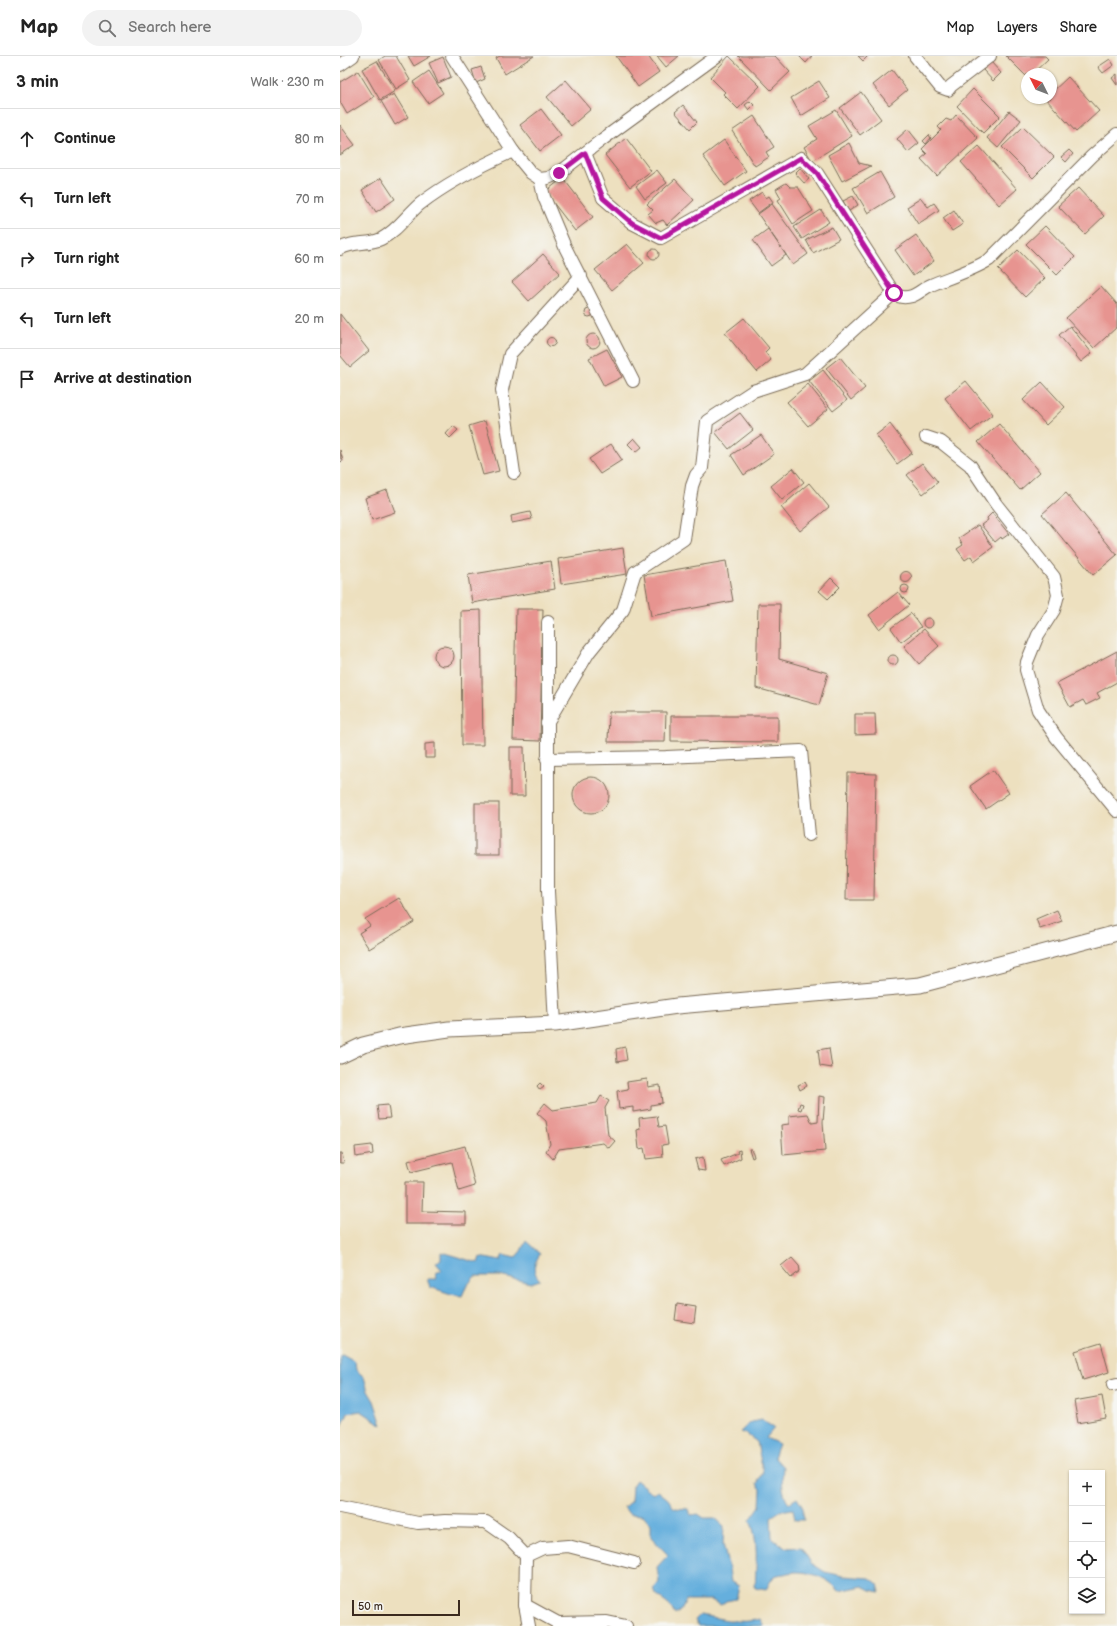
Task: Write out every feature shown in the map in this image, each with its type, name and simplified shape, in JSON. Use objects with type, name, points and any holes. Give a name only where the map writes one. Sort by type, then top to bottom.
[{"type":"street","points":[[340,65],[353,56]]},
{"type":"street","points":[[452,56],[512,151],[531,173],[540,179],[548,178],[559,173],[717,56]]},
{"type":"street","points":[[915,56],[940,87],[948,90],[951,86],[990,56]]},
{"type":"street","points":[[585,153],[603,198],[632,223],[661,238],[801,158],[817,173],[894,293],[899,297],[912,296],[929,286],[978,267],[989,260],[1092,156],[1117,134]]},
{"type":"street","points":[[340,249],[381,239],[401,225],[419,205],[450,183],[482,165],[512,151]]},
{"type":"street","points":[[540,179],[544,197],[565,246],[633,381]]},
{"type":"street","points":[[514,473],[502,390],[510,354],[581,276]]},
{"type":"street","points":[[547,723],[589,652],[623,610],[635,572],[684,539],[692,486],[696,475],[702,468],[707,420],[753,391],[805,374],[894,293]]},
{"type":"street","points":[[926,437],[941,442],[970,465],[996,504],[1054,577],[1058,595],[1054,610],[1038,635],[1027,662],[1026,670],[1038,710],[1056,737],[1117,811]]},
{"type":"street","points":[[548,622],[548,891],[554,1024]]},
{"type":"street","points":[[547,759],[666,757],[801,751],[810,835]]},
{"type":"street","points":[[340,1056],[363,1045],[399,1036],[449,1029],[554,1024],[677,1006],[920,985],[1117,933]]},
{"type":"street","points":[[340,1507],[418,1523],[445,1521],[486,1522],[509,1538],[526,1556],[525,1605],[528,1626]]},
{"type":"street","points":[[526,1556],[543,1548],[568,1546],[634,1563]]},
{"type":"street","points":[[525,1605],[558,1622],[607,1622],[626,1626]]},
{"type":"water","points":[[526,1241],[540,1254],[536,1261],[534,1270],[540,1280],[531,1283],[499,1276],[475,1276],[466,1287],[462,1296],[430,1287],[427,1279],[437,1279],[436,1273],[442,1270],[436,1263],[441,1259],[441,1252],[478,1263],[480,1257],[500,1261],[503,1255],[515,1258],[521,1251]]},
{"type":"water","points":[[342,1355],[355,1362],[356,1370],[364,1377],[382,1425],[361,1411],[348,1413],[340,1432],[340,1356]]},
{"type":"water","points":[[762,1420],[774,1428],[766,1438],[779,1444],[774,1457],[783,1467],[782,1476],[786,1499],[789,1503],[797,1498],[803,1508],[804,1520],[795,1520],[793,1509],[780,1511],[771,1517],[772,1539],[787,1548],[801,1547],[811,1563],[825,1572],[843,1576],[870,1578],[878,1584],[880,1592],[863,1586],[839,1591],[821,1577],[799,1572],[791,1572],[775,1576],[766,1590],[755,1588],[756,1545],[750,1520],[760,1506],[761,1489],[757,1484],[763,1472],[757,1442],[746,1434],[740,1432],[751,1422]]},
{"type":"water","points":[[636,1480],[653,1494],[658,1491],[668,1499],[674,1508],[688,1509],[691,1515],[698,1514],[704,1518],[715,1518],[724,1526],[723,1544],[731,1582],[739,1586],[736,1599],[726,1601],[721,1605],[711,1600],[686,1600],[681,1610],[675,1615],[670,1606],[656,1595],[654,1589],[659,1582],[657,1567],[668,1555],[651,1537],[651,1524],[643,1515],[629,1514],[624,1507],[631,1501],[632,1486]]},
{"type":"water","points":[[700,1615],[737,1621],[752,1621],[760,1619],[764,1626],[698,1626],[695,1620]]},
{"type":"building","points":[[385,56],[396,56],[410,80],[396,89],[379,60]]},
{"type":"building","points":[[408,56],[431,56],[414,66]]},
{"type":"building","points":[[500,56],[534,56],[505,74],[496,58]]},
{"type":"building","points":[[616,56],[648,56],[659,72],[638,87]]},
{"type":"building","points":[[657,56],[679,56],[666,67]]},
{"type":"building","points":[[729,56],[760,86],[738,109],[723,94],[725,92],[710,77]]},
{"type":"building","points":[[738,56],[775,56],[790,72],[771,90]]},
{"type":"building","points":[[799,56],[812,56],[806,63]]},
{"type":"building","points":[[858,56],[868,56],[863,61]]},
{"type":"building","points":[[1006,56],[1045,56],[1048,59],[1038,68],[1021,68],[1021,71]]},
{"type":"building","points":[[443,57],[451,77],[438,83],[429,63]]},
{"type":"building","points":[[1110,59],[1114,65],[1103,73],[1098,67]]},
{"type":"building","points":[[377,61],[395,91],[380,100],[362,69]]},
{"type":"building","points":[[991,62],[1001,73],[993,81],[983,70]]},
{"type":"building","points":[[481,67],[485,79],[476,83],[472,70]]},
{"type":"building","points":[[892,70],[907,90],[889,105],[873,85]]},
{"type":"building","points":[[358,71],[374,97],[347,114],[340,102],[340,82]]},
{"type":"building","points":[[429,71],[443,93],[428,103],[413,82]]},
{"type":"building","points":[[1117,74],[1117,85],[1112,78]]},
{"type":"building","points":[[1068,77],[1099,111],[1076,132],[1050,104],[1057,104],[1057,87]]},
{"type":"building","points":[[566,80],[591,109],[571,126],[547,97]]},
{"type":"building","points":[[819,81],[830,98],[801,116],[791,98]]},
{"type":"building","points":[[973,89],[1000,116],[983,133],[957,106]]},
{"type":"building","points":[[861,92],[881,119],[860,135],[840,108]]},
{"type":"building","points":[[394,94],[408,117],[395,125],[381,101]]},
{"type":"building","points":[[750,101],[754,105],[749,110],[745,105]]},
{"type":"building","points":[[683,105],[697,122],[690,129],[675,112]]},
{"type":"building","points":[[541,109],[561,135],[540,151],[520,125]]},
{"type":"building","points":[[836,110],[852,136],[812,161],[804,147],[817,139],[809,126]]},
{"type":"building","points":[[1009,111],[1021,120],[998,148],[987,138]]},
{"type":"building","points":[[956,115],[978,138],[937,176],[921,159],[927,154],[922,149],[941,130],[938,127],[946,119],[951,121]]},
{"type":"building","points":[[754,116],[774,147],[766,152],[769,157],[755,166],[732,131]]},
{"type":"building","points":[[340,125],[355,145],[340,155]]},
{"type":"building","points":[[1023,127],[1054,157],[1033,178],[1002,147]]},
{"type":"building","points":[[908,129],[919,143],[908,152],[897,139]]},
{"type":"building","points":[[929,135],[931,138],[926,144],[923,141]]},
{"type":"building","points":[[626,138],[651,171],[630,187],[605,155]]},
{"type":"building","points":[[724,140],[746,171],[725,186],[703,156]]},
{"type":"building","points":[[849,143],[859,163],[871,166],[842,181],[828,155]]},
{"type":"building","points":[[979,146],[1017,189],[999,205],[961,162]]},
{"type":"building","points":[[1069,150],[1073,154],[1066,162],[1061,157]]},
{"type":"building","points":[[800,168],[809,179],[804,183],[795,173]]},
{"type":"building","points":[[657,170],[667,183],[645,199],[636,186]]},
{"type":"building","points":[[880,172],[894,197],[868,213],[853,188]]},
{"type":"building","points":[[381,178],[395,199],[376,212],[362,190]]},
{"type":"building","points":[[563,178],[593,217],[575,231],[545,192]]},
{"type":"building","points":[[675,179],[694,200],[667,225],[663,220],[656,223],[648,214],[653,210],[647,204]]},
{"type":"building","points":[[786,183],[790,187],[798,187],[813,211],[793,224],[778,200],[781,198],[776,189]]},
{"type":"building","points":[[1078,188],[1104,216],[1085,234],[1058,206]]},
{"type":"building","points":[[762,192],[766,198],[769,196],[773,202],[758,213],[749,201]]},
{"type":"building","points":[[853,196],[858,205],[849,211],[843,201]]},
{"type":"building","points":[[921,198],[928,207],[934,203],[939,210],[918,224],[907,207]]},
{"type":"building","points":[[772,204],[808,254],[793,265],[758,214]]},
{"type":"building","points":[[821,210],[829,222],[802,239],[794,227]]},
{"type":"building","points":[[954,210],[963,224],[952,231],[943,218]]},
{"type":"building","points":[[1045,226],[1075,257],[1057,275],[1026,244]]},
{"type":"building","points":[[832,227],[839,239],[813,253],[806,240]]},
{"type":"building","points":[[768,229],[786,255],[771,266],[753,240]]},
{"type":"building","points":[[916,235],[934,261],[913,276],[895,250]]},
{"type":"building","points":[[627,244],[644,263],[612,290],[595,270]]},
{"type":"building","points":[[652,249],[656,249],[658,250],[658,258],[652,259],[649,256],[649,252]]},
{"type":"building","points":[[1018,250],[1045,278],[1025,297],[998,269]]},
{"type":"building","points":[[543,254],[560,273],[529,301],[512,282]]},
{"type":"building","points":[[1101,286],[1117,304],[1117,327],[1094,348],[1066,318]]},
{"type":"building","points":[[587,309],[591,309],[593,313],[591,317],[587,317],[585,315],[585,311]]},
{"type":"building","points":[[340,314],[369,351],[350,367],[340,355]]},
{"type":"building","points":[[744,318],[769,348],[765,352],[771,360],[757,372],[725,333]]},
{"type":"building","points":[[1070,326],[1092,353],[1081,362],[1059,335]]},
{"type":"building","points":[[593,334],[598,336],[600,341],[598,346],[593,348],[588,346],[586,341],[588,336]]},
{"type":"building","points":[[551,337],[556,342],[551,347],[546,342]]},
{"type":"building","points":[[607,349],[622,377],[604,386],[589,358]]},
{"type":"building","points":[[840,357],[865,388],[851,400],[826,368]]},
{"type":"building","points":[[823,370],[847,400],[833,411],[809,381]]},
{"type":"building","points":[[966,381],[993,414],[971,431],[945,398]]},
{"type":"building","points":[[1042,382],[1065,407],[1046,425],[1023,400]]},
{"type":"building","points":[[808,384],[828,409],[808,426],[787,402]]},
{"type":"building","points":[[740,413],[753,430],[729,449],[715,432]]},
{"type":"building","points":[[485,421],[499,471],[483,475],[469,426]]},
{"type":"building","points":[[890,424],[912,453],[897,464],[876,435]]},
{"type":"building","points":[[999,424],[1040,472],[1020,490],[978,442]]},
{"type":"building","points":[[453,426],[458,430],[450,438],[446,434]]},
{"type":"building","points":[[761,435],[774,454],[744,475],[731,455]]},
{"type":"building","points":[[634,438],[642,447],[636,452],[628,444]]},
{"type":"building","points":[[611,444],[622,460],[600,474],[589,459]]},
{"type":"building","points":[[340,450],[343,461],[340,462]]},
{"type":"building","points":[[922,463],[938,482],[923,494],[907,475]]},
{"type":"building","points":[[793,468],[804,482],[782,500],[771,486]]},
{"type":"building","points":[[809,483],[829,507],[800,531],[781,507]]},
{"type":"building","points":[[387,490],[395,512],[372,520],[365,498]]},
{"type":"building","points":[[1066,493],[1117,555],[1093,575],[1042,514]]},
{"type":"building","points":[[530,512],[532,519],[512,523],[511,516]]},
{"type":"building","points":[[992,513],[1009,534],[1002,539],[1001,537],[995,542],[981,525],[988,520],[987,518]]},
{"type":"building","points":[[978,525],[993,547],[974,561],[971,556],[965,560],[957,549],[963,545],[959,538]]},
{"type":"building","points":[[623,548],[627,574],[561,584],[558,559]]},
{"type":"building","points":[[551,561],[555,589],[472,603],[468,575]]},
{"type":"building","points":[[726,561],[733,601],[651,616],[644,575]]},
{"type":"building","points":[[904,572],[908,572],[910,573],[910,581],[904,582],[901,579],[901,575]]},
{"type":"building","points":[[831,578],[840,587],[828,599],[819,591]]},
{"type":"building","points":[[903,585],[907,585],[909,589],[907,593],[903,593],[901,591],[901,587]]},
{"type":"building","points":[[898,592],[909,605],[879,629],[869,615]]},
{"type":"building","points":[[758,604],[780,604],[779,659],[828,673],[819,705],[756,688]]},
{"type":"building","points":[[516,609],[543,609],[540,741],[513,740]]},
{"type":"building","points":[[481,610],[483,745],[462,745],[461,611]]},
{"type":"building","points":[[911,613],[921,627],[901,642],[891,628]]},
{"type":"building","points":[[926,618],[930,618],[933,623],[930,628],[926,628],[923,625],[923,621]]},
{"type":"building","points":[[924,629],[939,646],[919,664],[904,646]]},
{"type":"building","points":[[440,646],[448,646],[454,652],[454,660],[448,666],[440,666],[434,660],[434,652]]},
{"type":"building","points":[[1117,651],[1117,682],[1097,693],[1100,698],[1086,705],[1083,700],[1070,707],[1057,683]]},
{"type":"building","points":[[891,655],[895,655],[898,660],[895,665],[891,665],[888,662],[888,658]]},
{"type":"building","points":[[609,712],[666,712],[665,742],[608,742]]},
{"type":"building","points":[[855,714],[875,714],[876,734],[855,735]]},
{"type":"building","points":[[671,716],[778,716],[778,742],[671,741]]},
{"type":"building","points":[[435,743],[435,758],[425,758],[425,744]]},
{"type":"building","points":[[510,747],[524,747],[525,796],[510,796]]},
{"type":"building","points":[[993,770],[1009,793],[986,809],[970,786]]},
{"type":"building","points":[[848,773],[876,774],[874,900],[846,900]]},
{"type":"building","points":[[591,777],[601,780],[606,785],[609,795],[606,805],[601,810],[591,813],[581,810],[576,805],[573,795],[576,785],[581,780]]},
{"type":"building","points":[[475,803],[499,803],[499,855],[475,855]]},
{"type":"building","points":[[399,898],[414,922],[369,949],[359,933],[370,926],[365,919]]},
{"type":"building","points":[[1057,910],[1062,921],[1040,929],[1036,919]]},
{"type":"building","points":[[625,1047],[627,1060],[617,1062],[616,1049]]},
{"type":"building","points":[[829,1048],[832,1068],[820,1066],[818,1050]]},
{"type":"building","points":[[647,1079],[648,1087],[660,1085],[662,1103],[651,1105],[651,1109],[633,1112],[633,1107],[619,1109],[617,1091],[628,1089],[627,1082]]},
{"type":"building","points":[[805,1082],[807,1086],[800,1090],[798,1085]]},
{"type":"building","points":[[540,1083],[544,1087],[540,1090],[537,1086]]},
{"type":"building","points":[[601,1096],[609,1101],[605,1108],[608,1135],[615,1141],[609,1148],[603,1143],[559,1149],[553,1159],[546,1151],[550,1144],[546,1121],[537,1113],[545,1103],[553,1110],[597,1103]]},
{"type":"building","points":[[819,1096],[825,1097],[823,1122],[825,1151],[783,1155],[781,1125],[789,1124],[789,1116],[808,1114],[812,1123],[818,1122]]},
{"type":"building","points":[[800,1103],[803,1104],[801,1110],[798,1109]]},
{"type":"building","points":[[388,1105],[390,1118],[379,1119],[377,1106]]},
{"type":"building","points":[[657,1116],[659,1127],[665,1126],[668,1144],[662,1145],[663,1157],[646,1159],[644,1148],[639,1149],[637,1130],[640,1129],[639,1118]]},
{"type":"building","points":[[372,1145],[373,1154],[356,1157],[355,1147]]},
{"type":"building","points":[[465,1146],[475,1186],[459,1191],[452,1162],[411,1172],[408,1161]]},
{"type":"building","points":[[749,1149],[751,1149],[753,1153],[754,1157],[752,1158]]},
{"type":"building","points":[[740,1150],[741,1158],[724,1166],[721,1160],[738,1153],[737,1151]]},
{"type":"building","points":[[340,1153],[342,1153],[344,1163],[340,1163]]},
{"type":"building","points":[[703,1157],[705,1171],[698,1170],[695,1159]]},
{"type":"building","points":[[405,1182],[423,1182],[422,1211],[466,1212],[466,1224],[405,1224]]},
{"type":"building","points":[[792,1257],[799,1265],[800,1271],[791,1278],[781,1266]]},
{"type":"building","points":[[677,1304],[696,1307],[694,1323],[675,1320]]},
{"type":"building","points":[[1101,1343],[1109,1372],[1083,1380],[1075,1351]]},
{"type":"building","points":[[1102,1396],[1106,1418],[1078,1423],[1074,1401]]},
{"type":"route","points":[[559,173],[585,153],[603,198],[632,223],[661,238],[801,158],[817,173],[894,293]]}]
